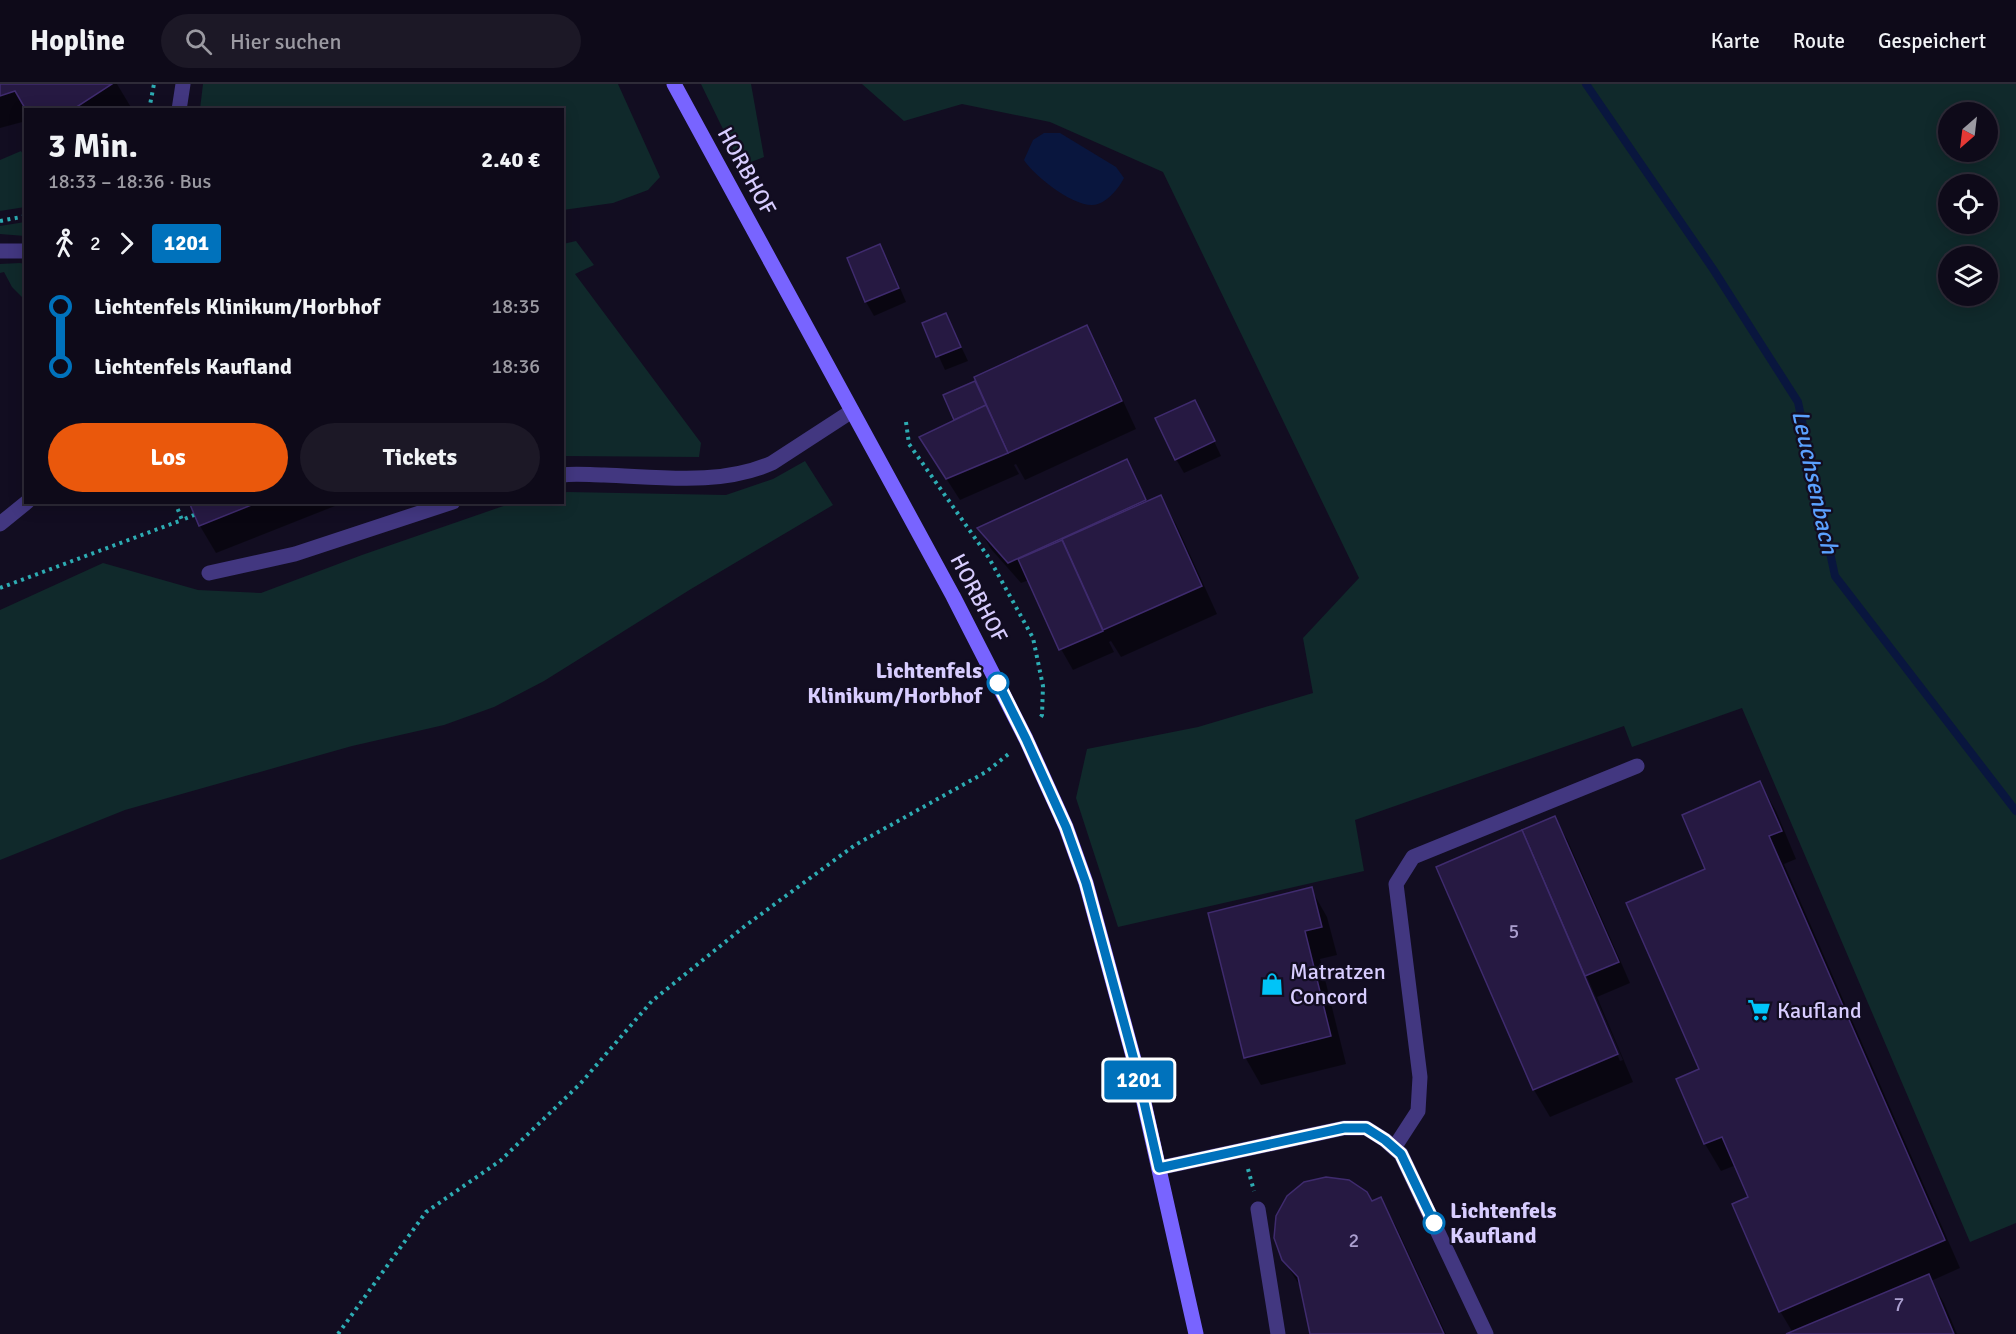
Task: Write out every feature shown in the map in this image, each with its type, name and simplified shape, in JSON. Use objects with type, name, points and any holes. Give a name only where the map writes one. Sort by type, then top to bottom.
[{"type":"main road","name":"HORBHOF","points":[[674,84],[953,596],[1026,739],[1066,827],[1086,883],[1136,1067],[1196,1334]]},
{"type":"street","points":[[179,108],[183,84]]},
{"type":"street","points":[[0,251],[24,251]]},
{"type":"street","points":[[564,475],[713,478],[758,469],[772,463],[852,411]]},
{"type":"street","points":[[0,524],[25,504]]},
{"type":"street","points":[[210,573],[295,554],[447,504]]},
{"type":"street","points":[[1394,1148],[1418,1111],[1420,1077],[1396,884],[1413,857],[1637,766]]},
{"type":"street","points":[[1159,1168],[1344,1128],[1366,1128],[1401,1154],[1486,1334]]},
{"type":"street","points":[[1258,1209],[1278,1334]]},
{"type":"path","points":[[149,108],[154,84]]},
{"type":"path","points":[[0,220],[24,216]]},
{"type":"path","points":[[338,1334],[426,1212],[500,1161],[580,1084],[652,1001],[745,926],[855,845],[986,772],[1026,739],[1042,715],[1043,686],[1033,638],[988,558],[909,444],[906,422]]},
{"type":"path","points":[[176,504],[182,520]]},
{"type":"path","points":[[0,588],[194,515]]},
{"type":"path","points":[[1244,1150],[1258,1209]]},
{"type":"green space","points":[[203,84],[618,84],[660,177],[648,190],[613,203],[564,210],[564,108],[200,108]]},
{"type":"green space","points":[[701,84],[751,84],[764,157],[741,166]]},
{"type":"green space","points":[[862,84],[2016,84],[2016,1223],[1970,1242],[1742,708],[1632,747],[1624,726],[1355,820],[1364,871],[1118,927],[1076,798],[1087,749],[1198,727],[1313,693],[1303,638],[1359,578],[1163,172],[1050,122],[962,104],[904,121]]},
{"type":"green space","points":[[21,151],[24,156],[24,207],[0,211],[0,160]]},
{"type":"green space","points":[[24,222],[24,236],[0,234],[0,226]]},
{"type":"green space","points":[[576,241],[594,265],[575,274],[701,443],[699,457],[564,456],[564,244]]},
{"type":"green space","points":[[0,264],[24,264],[24,299],[12,287],[4,272],[0,273]]},
{"type":"green space","points":[[805,461],[833,505],[691,589],[544,681],[494,707],[444,725],[352,746],[125,810],[0,860],[0,610],[103,563],[198,590],[261,593],[509,504],[564,504],[564,493],[567,492],[726,495],[773,479]]},
{"type":"water","points":[[1044,133],[1060,133],[1116,167],[1124,178],[1119,186],[1106,200],[1090,205],[1080,203],[1057,191],[1024,160],[1033,140]]},
{"type":"building","points":[[0,84],[112,84],[75,108],[25,108],[15,91],[0,96]]},
{"type":"building","points":[[880,244],[899,288],[865,302],[847,258]]},
{"type":"building","points":[[946,313],[961,347],[936,357],[922,323]]},
{"type":"building","points":[[1087,325],[1122,401],[1008,453],[974,377]]},
{"type":"building","points":[[975,381],[986,405],[954,420],[943,395]]},
{"type":"building","points":[[1195,400],[1215,441],[1175,460],[1155,418]]},
{"type":"building","points":[[986,405],[1008,453],[946,479],[919,437]]},
{"type":"building","points":[[1127,459],[1146,500],[1008,563],[977,528]]},
{"type":"building","points":[[1161,495],[1202,586],[1103,630],[1062,539]]},
{"type":"building","points":[[190,504],[254,504],[199,526]]},
{"type":"building","points":[[1062,540],[1103,631],[1059,650],[1018,559]]},
{"type":"building","name":"Kaufland","points":[[1760,781],[1782,831],[1769,836],[1945,1240],[1779,1312],[1732,1204],[1748,1197],[1722,1137],[1704,1144],[1676,1079],[1699,1069],[1626,903],[1705,869],[1682,815]]},
{"type":"building","points":[[1555,816],[1619,962],[1585,976],[1522,830]]},
{"type":"building","points":[[1522,830],[1618,1054],[1533,1090],[1436,867]]},
{"type":"building","name":"Matratzen Concord","points":[[1312,887],[1322,927],[1305,931],[1331,1036],[1244,1058],[1208,913]]},
{"type":"building","points":[[1326,1177],[1349,1180],[1367,1192],[1372,1201],[1381,1197],[1444,1334],[1310,1334],[1298,1277],[1282,1260],[1274,1238],[1276,1216],[1287,1196],[1304,1182]]},
{"type":"building","points":[[1929,1274],[1954,1334],[1786,1334]]},
{"type":"waterway","name":"Leuchsenbach","points":[[1586,84],[1713,269],[1798,402],[1835,576],[2016,811]]},
{"type":"bus line","name":"1201","points":[[998,683],[1066,827],[1086,883],[1136,1067],[1159,1168],[1344,1128],[1366,1128],[1401,1154],[1434,1223]]},
{"type":"place","name":"Lichtenfels Klinikum/Horbhof","points":[[998,683]]},
{"type":"place","name":"Matratzen Concord","points":[[1272,984]]},
{"type":"place","name":"Kaufland","points":[[1759,1010]]},
{"type":"place","name":"Lichtenfels Kaufland","points":[[1434,1223]]}]
